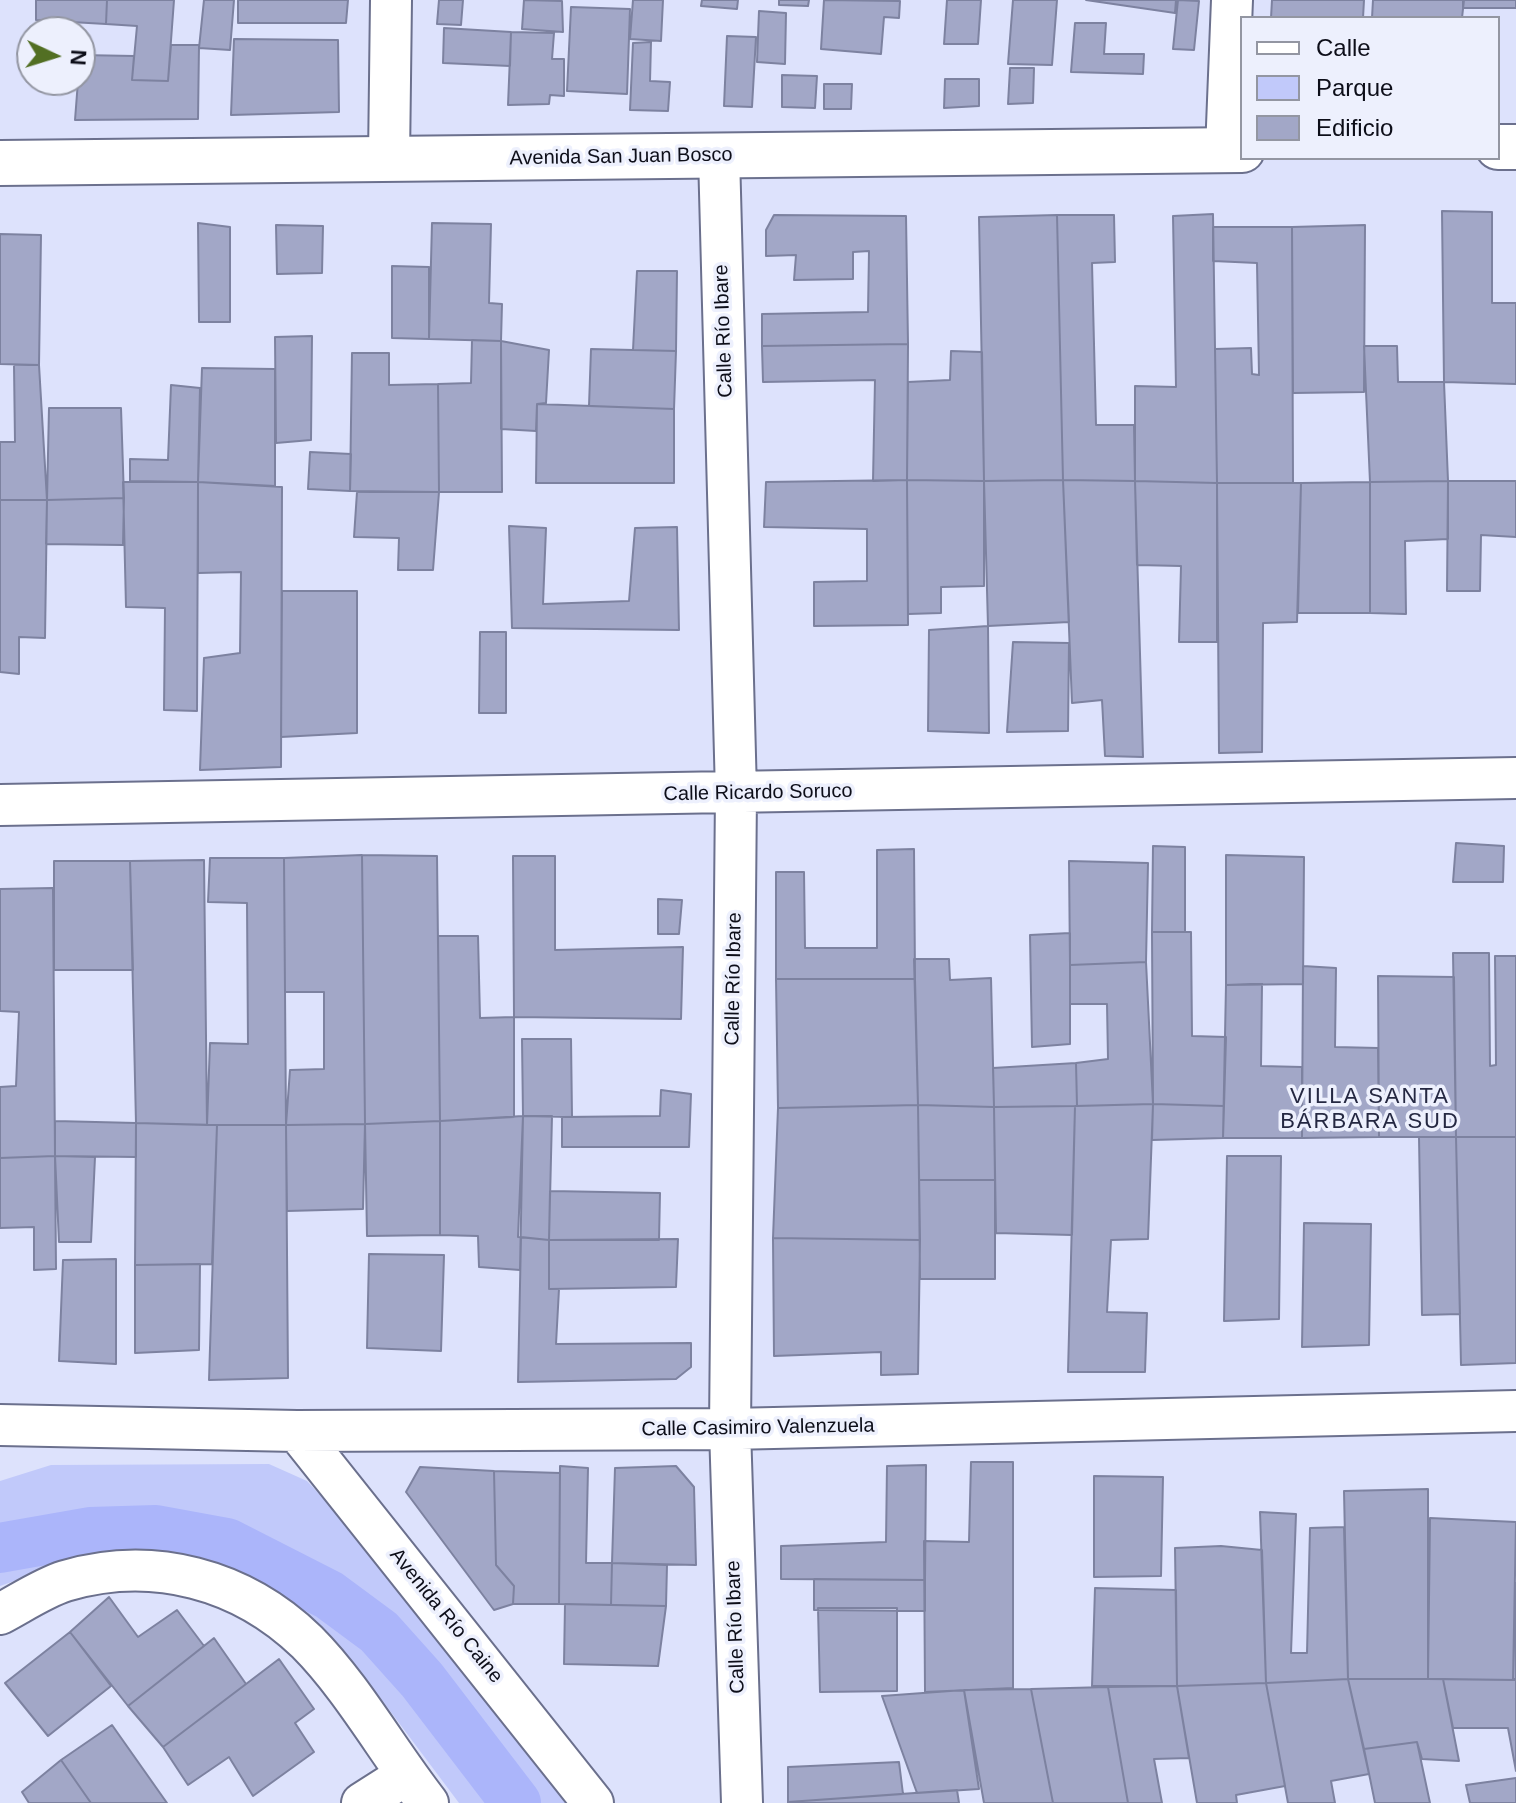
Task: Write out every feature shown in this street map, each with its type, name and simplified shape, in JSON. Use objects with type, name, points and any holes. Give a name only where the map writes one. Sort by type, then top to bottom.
[{"type":"street","points":[[389,159],[391,0]]},
{"type":"street","points":[[1232,0],[1234,150]]},
{"type":"street","name":"Avenida San Juan Bosco","points":[[0,163],[1234,150]]},
{"type":"street","name":"Calle Río Ibare","points":[[719,155],[736,793],[730,1429],[742,1803]]},
{"type":"street","name":"Calle Ricardo Soruco","points":[[0,805],[1516,778]]},
{"type":"street","name":"Calle Casimiro Valenzuela","points":[[2,1426],[297,1431],[730,1429],[1516,1411]]},
{"type":"street","name":"Avenida Río Caine","points":[[297,1431],[593,1803]]},
{"type":"street","points":[[0,1614],[63,1581],[107,1573],[154,1570],[214,1582],[264,1607],[307,1643],[348,1692],[417,1789],[362,1803]]},
{"type":"green space","points":[[269,1464],[307,1481],[338,1514],[567,1803],[459,1803],[354,1663],[296,1602],[247,1573],[186,1556],[69,1562],[0,1586],[0,1481],[51,1465]]},
{"type":"building","points":[[36,0],[107,0],[106,24],[96,23],[96,16],[36,16]]},
{"type":"building","points":[[107,0],[174,0],[168,81],[132,80],[137,26],[106,24]]},
{"type":"building","points":[[204,0],[234,0],[230,50],[199,48]]},
{"type":"building","points":[[238,0],[348,0],[346,23],[238,23]]},
{"type":"building","points":[[439,0],[463,0],[461,25],[437,24]]},
{"type":"building","points":[[524,0],[562,1],[563,32],[522,29]]},
{"type":"building","points":[[633,0],[663,0],[661,41],[630,39]]},
{"type":"building","points":[[702,0],[738,0],[737,9],[701,6]]},
{"type":"building","points":[[779,0],[809,0],[808,6],[779,5]]},
{"type":"building","points":[[824,0],[900,1],[899,18],[884,17],[881,54],[821,49]]},
{"type":"building","points":[[947,0],[981,0],[978,44],[944,44]]},
{"type":"building","points":[[1013,0],[1057,0],[1052,65],[1008,64]]},
{"type":"building","points":[[1086,0],[1176,0],[1175,13]]},
{"type":"building","points":[[1178,0],[1199,1],[1194,50],[1173,49]]},
{"type":"building","points":[[1272,0],[1364,0],[1363,16],[1271,16]]},
{"type":"building","points":[[1373,0],[1464,0],[1462,16],[1372,16]]},
{"type":"building","points":[[1463,0],[1516,0],[1516,8],[1463,8]]},
{"type":"building","points":[[571,7],[630,9],[627,94],[567,91]]},
{"type":"building","points":[[759,11],[786,13],[785,64],[757,62]]},
{"type":"building","points":[[1075,23],[1106,23],[1104,54],[1144,54],[1143,74],[1071,72]]},
{"type":"building","points":[[444,28],[511,32],[510,66],[443,63]]},
{"type":"building","points":[[511,32],[554,33],[552,59],[564,59],[564,96],[550,95],[549,104],[508,105]]},
{"type":"building","points":[[727,36],[756,37],[752,107],[724,106]]},
{"type":"building","points":[[234,39],[338,40],[339,112],[231,115]]},
{"type":"building","points":[[651,42],[650,81],[670,82],[668,111],[630,110],[633,43]]},
{"type":"building","points":[[171,45],[199,45],[198,119],[75,120],[77,96],[96,96],[96,55],[134,56],[132,80],[168,81]]},
{"type":"building","points":[[1010,68],[1034,68],[1033,103],[1008,104]]},
{"type":"building","points":[[782,75],[817,76],[815,108],[782,107]]},
{"type":"building","points":[[945,79],[979,79],[979,106],[944,108]]},
{"type":"building","points":[[824,84],[852,84],[851,109],[824,109]]},
{"type":"building","points":[[1442,211],[1492,212],[1492,303],[1516,303],[1516,384],[1444,382]]},
{"type":"building","points":[[1213,214],[1217,483],[1135,481],[1135,386],[1176,387],[1173,216]]},
{"type":"building","points":[[774,215],[906,216],[908,344],[762,346],[762,314],[868,312],[869,251],[853,252],[853,279],[794,280],[796,255],[766,256],[766,230]]},
{"type":"building","points":[[1057,215],[1063,480],[984,481],[979,217]]},
{"type":"building","points":[[1057,215],[1114,215],[1115,262],[1092,263],[1096,425],[1134,425],[1135,481],[1063,480]]},
{"type":"building","points":[[198,223],[230,227],[230,322],[199,322]]},
{"type":"building","points":[[432,223],[491,224],[489,303],[502,304],[501,341],[429,339]]},
{"type":"building","points":[[276,225],[323,226],[322,273],[277,274]]},
{"type":"building","points":[[1365,225],[1364,392],[1293,393],[1292,227]]},
{"type":"building","points":[[1213,227],[1292,227],[1293,483],[1217,483],[1215,349],[1251,348],[1252,374],[1259,375],[1257,263],[1213,261]]},
{"type":"building","points":[[0,234],[41,235],[39,365],[0,364]]},
{"type":"building","points":[[392,266],[429,267],[429,339],[392,338]]},
{"type":"building","points":[[637,271],[677,271],[676,351],[633,350]]},
{"type":"building","points":[[312,336],[311,440],[276,443],[275,337]]},
{"type":"building","points":[[472,340],[501,341],[502,492],[439,492],[438,384],[471,383]]},
{"type":"building","points":[[501,341],[549,350],[546,403],[537,404],[536,431],[501,429]]},
{"type":"building","points":[[908,344],[907,480],[873,481],[875,380],[763,382],[762,346]]},
{"type":"building","points":[[1364,346],[1397,346],[1398,382],[1444,382],[1448,481],[1370,482]]},
{"type":"building","points":[[591,349],[676,351],[674,409],[589,406]]},
{"type":"building","points":[[951,351],[982,352],[984,481],[907,480],[908,382],[950,380]]},
{"type":"building","points":[[352,353],[389,353],[389,385],[438,384],[439,492],[350,491]]},
{"type":"building","points":[[14,365],[39,365],[47,500],[0,500],[0,442],[15,442]]},
{"type":"building","points":[[202,368],[275,369],[275,486],[198,482]]},
{"type":"building","points":[[171,385],[200,388],[198,482],[130,481],[130,459],[168,460]]},
{"type":"building","points":[[537,404],[674,409],[674,483],[536,483]]},
{"type":"building","points":[[49,408],[121,408],[124,498],[47,500]]},
{"type":"building","points":[[310,452],[351,454],[350,491],[308,489]]},
{"type":"building","points":[[907,480],[908,625],[814,626],[814,582],[867,581],[867,529],[764,527],[766,482]]},
{"type":"building","points":[[907,480],[984,481],[984,586],[941,587],[941,613],[908,614]]},
{"type":"building","points":[[1063,480],[1135,481],[1143,757],[1105,756],[1102,700],[1072,703]]},
{"type":"building","points":[[1063,480],[1069,622],[988,626],[984,481]]},
{"type":"building","points":[[1135,481],[1217,483],[1217,642],[1179,642],[1181,566],[1137,565]]},
{"type":"building","points":[[1448,481],[1448,539],[1405,541],[1406,614],[1370,613],[1370,482]]},
{"type":"building","points":[[1448,481],[1516,481],[1516,537],[1481,535],[1480,591],[1447,591]]},
{"type":"building","points":[[123,482],[198,482],[197,711],[164,710],[165,608],[126,607]]},
{"type":"building","points":[[198,482],[282,487],[281,767],[200,770],[204,658],[240,653],[241,572],[198,573]]},
{"type":"building","points":[[1370,482],[1370,613],[1298,613],[1301,483]]},
{"type":"building","points":[[1217,483],[1301,483],[1297,622],[1263,623],[1262,752],[1219,753]]},
{"type":"building","points":[[357,492],[439,492],[433,570],[398,570],[399,538],[354,537]]},
{"type":"building","points":[[124,498],[123,545],[46,544],[47,500]]},
{"type":"building","points":[[0,500],[47,500],[45,638],[19,637],[19,674],[0,672]]},
{"type":"building","points":[[509,526],[546,528],[543,604],[629,601],[635,528],[677,527],[679,630],[512,628]]},
{"type":"building","points":[[282,591],[357,591],[357,733],[281,737]]},
{"type":"building","points":[[988,626],[989,733],[928,731],[929,630]]},
{"type":"building","points":[[480,632],[506,632],[506,713],[479,713]]},
{"type":"building","points":[[1013,642],[1069,643],[1068,731],[1007,732]]},
{"type":"building","points":[[1456,843],[1504,846],[1503,882],[1453,882]]},
{"type":"building","points":[[1153,846],[1185,847],[1185,932],[1152,932]]},
{"type":"building","points":[[914,849],[915,979],[776,979],[776,872],[804,872],[805,948],[877,948],[877,850]]},
{"type":"building","points":[[362,855],[437,856],[440,1121],[365,1124]]},
{"type":"building","points":[[362,855],[365,1124],[286,1125],[290,1070],[324,1069],[324,992],[285,992],[284,858]]},
{"type":"building","points":[[1226,855],[1304,857],[1303,984],[1226,985]]},
{"type":"building","points":[[513,856],[555,856],[555,950],[683,947],[681,1019],[514,1017]]},
{"type":"building","points":[[210,858],[284,858],[286,1125],[207,1125],[210,1043],[248,1044],[247,903],[208,902]]},
{"type":"building","points":[[204,860],[207,1125],[136,1123],[130,861]]},
{"type":"building","points":[[54,861],[130,861],[133,970],[54,970]]},
{"type":"building","points":[[1069,861],[1148,863],[1146,962],[1070,965]]},
{"type":"building","points":[[53,888],[55,1156],[0,1158],[0,1087],[16,1086],[19,1012],[0,1011],[0,889]]},
{"type":"building","points":[[658,899],[682,900],[679,934],[658,934]]},
{"type":"building","points":[[1152,932],[1191,932],[1192,1036],[1226,1037],[1224,1106],[1153,1104]]},
{"type":"building","points":[[1070,933],[1070,1044],[1032,1047],[1030,935]]},
{"type":"building","points":[[438,936],[478,936],[480,1018],[514,1017],[514,1117],[440,1121]]},
{"type":"building","points":[[1453,953],[1489,953],[1490,1066],[1496,1065],[1495,956],[1516,956],[1516,1137],[1456,1137]]},
{"type":"building","points":[[914,959],[949,959],[950,980],[991,978],[994,1107],[918,1105]]},
{"type":"building","points":[[1146,962],[1153,1104],[1077,1106],[1076,1063],[1108,1059],[1107,1004],[1070,1004],[1070,965]]},
{"type":"building","points":[[1303,966],[1336,968],[1335,1047],[1378,1048],[1379,1137],[1302,1138]]},
{"type":"building","points":[[1378,976],[1454,977],[1456,1137],[1379,1137]]},
{"type":"building","points":[[776,979],[915,979],[918,1105],[778,1108]]},
{"type":"building","points":[[1262,984],[1261,1066],[1302,1067],[1302,1138],[1223,1138],[1226,985]]},
{"type":"building","points":[[522,1039],[571,1039],[572,1117],[523,1116]]},
{"type":"building","points":[[1076,1063],[1077,1106],[994,1107],[993,1068]]},
{"type":"building","points":[[661,1090],[691,1094],[689,1147],[562,1147],[562,1117],[660,1116]]},
{"type":"building","points":[[1153,1104],[1224,1106],[1223,1138],[1152,1140]]},
{"type":"building","points":[[1153,1104],[1148,1239],[1111,1240],[1107,1312],[1147,1313],[1145,1372],[1068,1372],[1075,1106]]},
{"type":"building","points":[[918,1105],[994,1107],[995,1180],[919,1180]]},
{"type":"building","points":[[918,1105],[920,1240],[773,1238],[778,1108]]},
{"type":"building","points":[[1075,1106],[1072,1235],[996,1233],[994,1107]]},
{"type":"building","points":[[523,1116],[552,1116],[549,1240],[518,1237]]},
{"type":"building","points":[[523,1116],[520,1270],[479,1267],[478,1236],[440,1235],[440,1121]]},
{"type":"building","points":[[55,1121],[136,1123],[136,1157],[55,1156]]},
{"type":"building","points":[[440,1121],[440,1235],[367,1236],[365,1124]]},
{"type":"building","points":[[136,1123],[217,1125],[212,1264],[135,1265]]},
{"type":"building","points":[[365,1124],[363,1209],[287,1211],[286,1125]]},
{"type":"building","points":[[217,1125],[286,1125],[288,1378],[209,1380]]},
{"type":"building","points":[[1419,1137],[1456,1137],[1460,1314],[1422,1315]]},
{"type":"building","points":[[1456,1137],[1516,1137],[1516,1363],[1461,1365]]},
{"type":"building","points":[[55,1156],[95,1157],[91,1242],[59,1242]]},
{"type":"building","points":[[55,1156],[56,1269],[34,1270],[34,1227],[0,1228],[0,1158]]},
{"type":"building","points":[[1227,1156],[1281,1156],[1279,1319],[1224,1321]]},
{"type":"building","points":[[919,1180],[995,1180],[995,1279],[920,1279]]},
{"type":"building","points":[[550,1191],[660,1193],[659,1240],[549,1240]]},
{"type":"building","points":[[1304,1223],[1371,1224],[1369,1345],[1302,1347]]},
{"type":"building","points":[[521,1237],[549,1240],[549,1289],[559,1289],[556,1344],[691,1343],[691,1367],[676,1379],[518,1382]]},
{"type":"building","points":[[773,1238],[920,1240],[918,1374],[881,1375],[881,1352],[774,1356]]},
{"type":"building","points":[[678,1239],[676,1287],[549,1289],[549,1240]]},
{"type":"building","points":[[369,1254],[444,1255],[441,1351],[367,1348]]},
{"type":"building","points":[[116,1259],[116,1364],[59,1361],[63,1260]]},
{"type":"building","points":[[200,1264],[199,1350],[135,1353],[135,1265]]},
{"type":"building","points":[[971,1462],[1013,1462],[1013,1688],[925,1692],[924,1541],[969,1542]]},
{"type":"building","points":[[926,1465],[925,1580],[781,1579],[781,1546],[886,1542],[887,1466]]},
{"type":"building","points":[[560,1466],[588,1468],[586,1563],[612,1563],[611,1605],[559,1604]]},
{"type":"building","points":[[676,1466],[694,1487],[696,1565],[612,1563],[615,1468]]},
{"type":"building","points":[[420,1467],[494,1471],[496,1565],[514,1586],[513,1604],[494,1610],[406,1492]]},
{"type":"building","points":[[494,1471],[560,1473],[559,1604],[513,1604],[514,1586],[496,1565]]},
{"type":"building","points":[[1094,1476],[1163,1477],[1161,1576],[1094,1577]]},
{"type":"building","points":[[1428,1489],[1428,1679],[1348,1679],[1344,1491]]},
{"type":"building","points":[[1260,1512],[1296,1514],[1291,1653],[1307,1653],[1310,1528],[1344,1527],[1348,1679],[1266,1683]]},
{"type":"building","points":[[1430,1518],[1516,1522],[1513,1680],[1428,1679]]},
{"type":"building","points":[[1221,1546],[1262,1550],[1266,1683],[1177,1686],[1175,1548]]},
{"type":"building","points":[[612,1563],[667,1565],[666,1606],[611,1605]]},
{"type":"building","points":[[814,1579],[925,1580],[925,1611],[814,1610]]},
{"type":"building","points":[[1515,1582],[1516,1679],[1513,1679]]},
{"type":"building","points":[[1095,1588],[1176,1590],[1177,1686],[1092,1686]]},
{"type":"building","points":[[109,1597],[138,1637],[177,1610],[204,1646],[128,1706],[70,1632]]},
{"type":"building","points":[[565,1604],[666,1606],[658,1666],[564,1664]]},
{"type":"building","points":[[818,1608],[897,1608],[897,1691],[820,1692]]},
{"type":"building","points":[[70,1632],[111,1686],[48,1736],[5,1683]]},
{"type":"building","points":[[214,1638],[246,1684],[163,1747],[128,1706]]},
{"type":"building","points":[[279,1659],[314,1709],[295,1723],[314,1752],[253,1796],[229,1757],[188,1785],[163,1747]]},
{"type":"building","points":[[1348,1679],[1443,1679],[1459,1761],[1422,1759],[1417,1742],[1364,1749]]},
{"type":"building","points":[[1348,1679],[1369,1774],[1331,1781],[1335,1803],[1288,1803],[1266,1683]]},
{"type":"building","points":[[1443,1679],[1516,1680],[1516,1771],[1508,1728],[1453,1728]]},
{"type":"building","points":[[1266,1683],[1285,1786],[1236,1795],[1237,1803],[1197,1803],[1177,1686]]},
{"type":"building","points":[[1177,1686],[1189,1758],[1154,1759],[1162,1803],[1128,1803],[1108,1687]]},
{"type":"building","points":[[1108,1687],[1128,1803],[1053,1803],[1031,1689]]},
{"type":"building","points":[[1031,1689],[1053,1803],[984,1803],[964,1690]]},
{"type":"building","points":[[964,1690],[979,1789],[917,1793],[882,1696]]},
{"type":"building","points":[[112,1725],[167,1803],[91,1803],[61,1760]]},
{"type":"building","points":[[1417,1742],[1430,1803],[1375,1803],[1364,1749]]},
{"type":"building","points":[[61,1760],[91,1803],[29,1803],[22,1792]]},
{"type":"building","points":[[899,1762],[903,1794],[788,1802],[788,1767]]},
{"type":"building","points":[[1516,1778],[1516,1803],[1470,1803],[1466,1785]]},
{"type":"building","points":[[957,1790],[959,1803],[788,1803],[788,1802]]},
{"type":"waterway","points":[[0,1548],[90,1532],[156,1530],[227,1543],[329,1595],[379,1632],[422,1680],[516,1803]]},
{"type":"district","name":"VILLA SANTA BÁRBARA SUD","points":[[1370,1110]]}]
